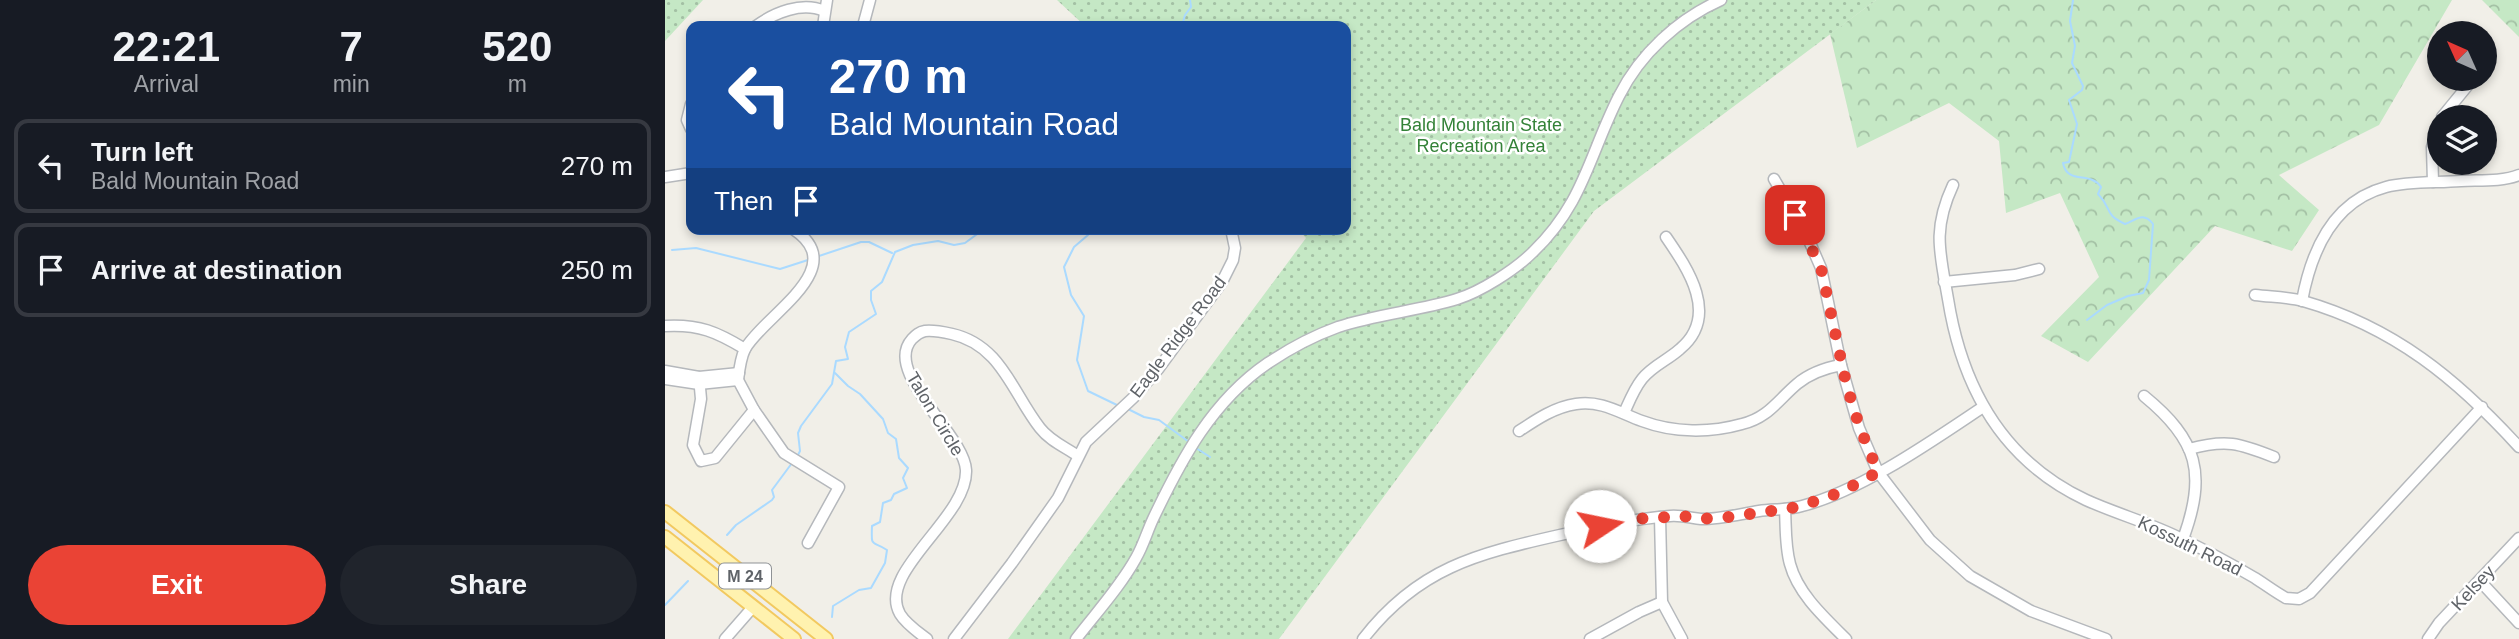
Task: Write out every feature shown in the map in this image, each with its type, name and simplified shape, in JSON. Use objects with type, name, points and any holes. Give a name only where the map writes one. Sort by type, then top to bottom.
[{"type":"main road","name":"M 24","points":[[665,512],[826,639]]},
{"type":"main road","name":"M 24","points":[[665,537],[794,639]]},
{"type":"street","points":[[864,21],[870,0]]},
{"type":"street","points":[[1076,639],[1136,558],[1198,433],[1219,407],[1266,364],[1299,344],[1336,328],[1367,319],[1459,299],[1497,279],[1531,254],[1555,229],[1572,205],[1619,95],[1642,59],[1661,38],[1704,7],[1721,0]]},
{"type":"street","points":[[765,21],[782,12],[825,5]]},
{"type":"street","points":[[2452,105],[2463,91]]},
{"type":"street","points":[[665,177],[686,174]]},
{"type":"street","points":[[2433,175],[2433,182]]},
{"type":"street","points":[[2302,301],[2312,258],[2336,218],[2363,197],[2385,187],[2519,175]]},
{"type":"street","points":[[1774,178],[1807,236],[1821,268],[1840,365],[1860,428],[1878,472],[1930,540],[1970,576],[2031,611],[2089,636],[2106,639]]},
{"type":"street","name":"Kossuth Road","points":[[1953,185],[1939,223],[1940,259],[1962,361],[1983,407],[2017,453],[2063,487],[2087,500],[2183,539],[2286,598],[2299,599],[2305,596],[2325,578],[2482,407]]},
{"type":"street","points":[[800,235],[809,243],[813,253],[811,274],[745,349],[739,377],[754,410],[784,453],[839,487],[807,543]]},
{"type":"street","name":"Eagle Ridge Road","points":[[954,639],[1053,507],[1078,456],[1093,434],[1135,397],[1222,282],[1233,260],[1235,248],[1232,235]]},
{"type":"street","points":[[1624,413],[1640,381],[1685,345],[1698,317],[1698,293],[1692,278],[1666,237]]},
{"type":"street","points":[[1944,282],[2015,275],[2039,269]]},
{"type":"street","points":[[2255,295],[2302,301],[2391,338],[2437,368],[2482,407],[2519,447]]},
{"type":"street","points":[[665,326],[705,328],[745,349]]},
{"type":"street","name":"Talon Circle","points":[[927,639],[899,613],[895,592],[907,570],[963,491],[966,469],[960,453],[911,378],[904,362],[909,343],[916,334],[930,331],[965,338],[983,347],[994,358],[1039,426],[1055,442],[1078,456]]},
{"type":"street","points":[[1519,431],[1543,415],[1579,403],[1606,406],[1647,423],[1673,429],[1711,430],[1742,424],[1775,408],[1798,383],[1810,375],[1840,365]]},
{"type":"street","points":[[665,371],[699,380]]},
{"type":"street","points":[[665,379],[739,377]]},
{"type":"street","points":[[699,380],[701,399],[693,445],[701,461],[715,458],[754,410]]},
{"type":"street","points":[[2144,396],[2181,432],[2195,466],[2197,485],[2194,505],[2183,539]]},
{"type":"street","points":[[1363,639],[1387,610],[1406,593],[1430,577],[1461,562],[1539,540],[1634,519],[1729,517],[1818,502],[1878,472],[1945,433],[1983,407]]},
{"type":"street","points":[[2189,449],[2215,442],[2242,444],[2274,457]]},
{"type":"street","points":[[1785,509],[1790,566],[1796,580],[1814,605],[1846,639]]},
{"type":"street","points":[[1660,517],[1663,602],[1682,639]]},
{"type":"street","name":"Kelsey","points":[[2428,639],[2439,623],[2519,538]]},
{"type":"street","points":[[2480,581],[2519,623]]},
{"type":"street","points":[[1590,639],[1663,602]]},
{"type":"street","points":[[725,639],[753,607]]},
{"type":"green space","points":[[665,0],[703,0],[665,41]]},
{"type":"green space","name":"Bald Mountain State Recreation Area","points":[[1057,0],[1876,0],[1594,211],[1279,639],[1008,639],[1306,238],[1303,235],[1351,235],[1351,21],[1080,21]]},
{"type":"green space","points":[[1876,0],[2452,0],[2440,21],[2427,21],[2427,43],[2379,125],[2279,175],[2319,210],[2292,251],[2215,226],[2088,362],[2041,336],[2099,277],[2060,193],[2006,213],[1999,141],[1949,103],[1857,148],[1830,34]]},
{"type":"green space","points":[[2482,0],[2519,0],[2519,37]]},
{"type":"waterway","points":[[1183,21],[1191,7],[1190,0]]},
{"type":"waterway","points":[[2073,0],[2070,21],[2075,46],[2072,63],[2083,86],[2082,90],[2069,100],[2077,124],[2069,162],[2063,163],[2065,170],[2074,176],[2097,182],[2101,187],[2098,194],[2118,220],[2125,224],[2143,217],[2153,224],[2149,280],[2143,293],[2107,305],[2087,320]]},
{"type":"waterway","points":[[798,455],[798,433],[801,426],[832,384],[836,361],[848,359],[845,347],[849,332],[876,314],[871,291],[882,282],[895,252],[913,245],[938,241],[954,245],[965,243],[976,235]]},
{"type":"waterway","points":[[1088,235],[1074,247],[1064,267],[1071,295],[1084,316],[1077,360],[1088,391],[1119,406]]},
{"type":"waterway","points":[[816,257],[861,242],[869,242],[892,253]]},
{"type":"waterway","points":[[672,250],[696,248],[780,269],[811,259]]},
{"type":"waterway","points":[[832,617],[833,606],[859,590],[871,588],[885,563],[887,550],[872,541],[872,526],[880,522],[883,503],[907,488],[903,478],[908,468],[899,458],[896,439],[888,433],[883,419],[860,394],[835,373]]},
{"type":"waterway","points":[[1128,409],[1144,417],[1159,420],[1189,442]]},
{"type":"waterway","points":[[1196,448],[1210,457]]},
{"type":"waterway","points":[[727,535],[736,525],[772,500],[772,490],[792,463]]},
{"type":"waterway","points":[[665,605],[688,581]]},
{"type":"route","points":[[1600,526],[1634,519],[1729,517],[1798,507],[1839,493],[1878,472],[1860,428],[1838,355],[1821,268],[1795,215]]}]
